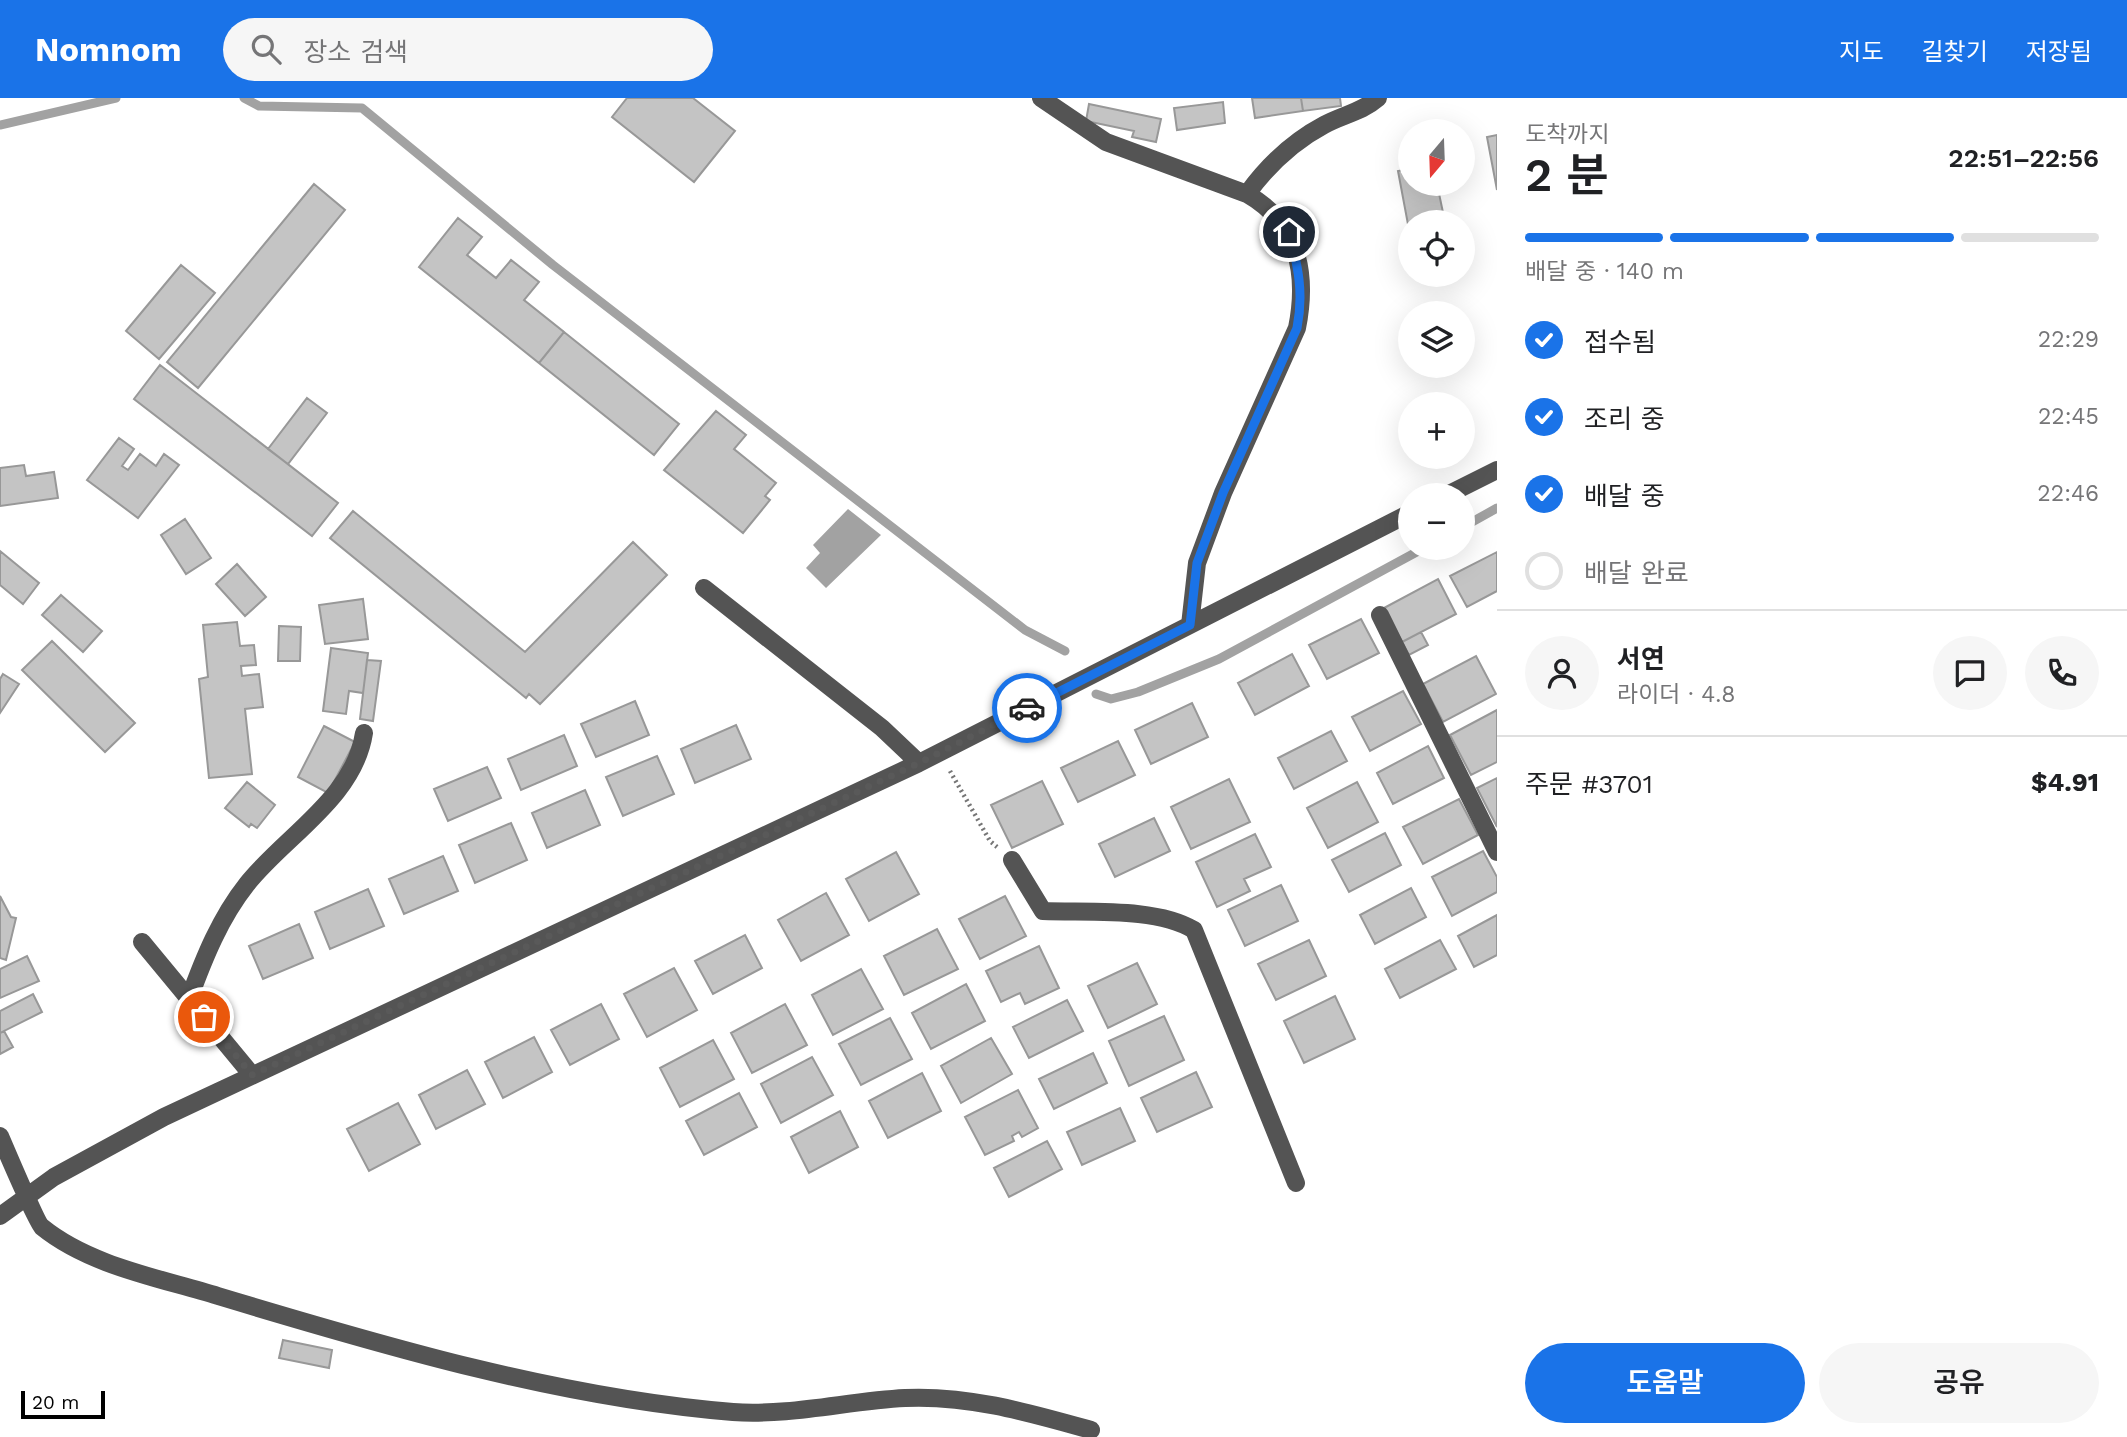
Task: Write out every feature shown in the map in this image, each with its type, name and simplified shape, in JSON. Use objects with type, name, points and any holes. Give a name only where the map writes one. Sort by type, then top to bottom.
[{"type":"street","points":[[1041,98],[1106,142],[1247,194],[1266,205],[1289,232],[1300,273],[1302,302],[1297,328],[1223,493],[1197,563],[1190,625]]},
{"type":"street","points":[[1247,194],[1294,142],[1327,123],[1367,107],[1378,98]]},
{"type":"street","points":[[1471,483],[1497,470]]},
{"type":"street","points":[[0,1216],[54,1177],[164,1117],[919,763],[1398,519]]},
{"type":"street","points":[[704,588],[882,727],[919,763]]},
{"type":"street","points":[[1380,615],[1497,852]]},
{"type":"street","points":[[189,999],[207,951],[246,885],[279,848],[331,799],[362,750],[364,733]]},
{"type":"street","points":[[1012,860],[1043,911],[1130,914],[1181,922],[1194,930],[1296,1183]]},
{"type":"street","points":[[142,942],[252,1075]]},
{"type":"street","points":[[0,1136],[28,1195],[38,1224],[68,1246],[140,1272],[348,1335],[557,1385],[734,1412],[770,1412],[907,1398],[976,1401],[1091,1430]]},
{"type":"path","points":[[939,752],[990,841],[1012,860]]},
{"type":"shaded area","points":[[848,509],[881,535],[826,588],[806,568],[820,553],[813,545]]},
{"type":"building","points":[[627,98],[693,98],[735,131],[694,182],[612,117]]},
{"type":"building","points":[[1252,98],[1301,98],[1303,111],[1255,118]]},
{"type":"building","points":[[1301,98],[1340,98],[1341,106],[1303,111]]},
{"type":"building","points":[[1223,102],[1225,123],[1177,130],[1174,108]]},
{"type":"building","points":[[1089,104],[1161,119],[1156,142],[1132,137],[1134,131],[1086,121]]},
{"type":"building","points":[[1497,135],[1497,190],[1487,137]]},
{"type":"building","points":[[314,184],[345,210],[198,388],[167,362]]},
{"type":"building","points":[[1403,196],[1440,196],[1442,210],[1405,210]]},
{"type":"building","points":[[458,218],[482,237],[467,255],[496,278],[511,260],[539,282],[524,300],[564,332],[539,363],[419,267]]},
{"type":"building","points":[[181,265],[215,293],[159,359],[126,331]]},
{"type":"building","points":[[564,332],[679,424],[654,455],[539,363]]},
{"type":"building","points":[[160,365],[338,503],[312,536],[134,399]]},
{"type":"building","points":[[307,398],[327,413],[288,464],[268,449]]},
{"type":"building","points":[[716,411],[746,435],[734,449],[776,483],[765,496],[770,500],[743,533],[664,470]]},
{"type":"building","points":[[119,438],[134,449],[122,466],[128,470],[140,454],[156,466],[164,454],[179,465],[138,518],[87,480]]},
{"type":"building","points":[[24,465],[26,476],[54,472],[58,498],[0,506],[0,468]]},
{"type":"building","points":[[353,511],[525,652],[633,542],[667,575],[540,704],[529,694],[526,698],[330,538]]},
{"type":"building","points":[[185,519],[211,558],[186,574],[161,535]]},
{"type":"building","points":[[0,551],[39,583],[23,604],[0,585]]},
{"type":"building","points":[[1497,552],[1497,591],[1467,607],[1450,576]]},
{"type":"building","points":[[237,564],[266,597],[245,616],[216,584]]},
{"type":"building","points":[[1438,579],[1456,614],[1402,642],[1384,608]]},
{"type":"building","points":[[61,595],[102,631],[83,652],[42,615]]},
{"type":"building","points":[[363,599],[368,639],[325,644],[319,605]]},
{"type":"building","points":[[1361,619],[1379,653],[1327,679],[1309,645]]},
{"type":"building","points":[[237,622],[240,646],[254,645],[256,665],[241,666],[242,676],[259,674],[263,707],[245,709],[252,774],[209,778],[199,679],[208,677],[203,625]]},
{"type":"building","points":[[279,626],[301,627],[300,661],[278,661]]},
{"type":"building","points":[[1421,632],[1428,645],[1409,655],[1402,642]]},
{"type":"building","points":[[52,641],[135,723],[105,752],[22,670]]},
{"type":"building","points":[[331,648],[368,653],[363,693],[349,691],[346,714],[323,711]]},
{"type":"building","points":[[1292,654],[1309,686],[1255,715],[1238,683]]},
{"type":"building","points":[[1476,656],[1496,694],[1443,722],[1423,684]]},
{"type":"building","points":[[367,660],[381,661],[373,721],[360,719]]},
{"type":"building","points":[[3,674],[19,684],[0,713],[0,679]]},
{"type":"building","points":[[1403,691],[1421,724],[1370,751],[1352,717]]},
{"type":"building","points":[[635,701],[649,735],[596,757],[581,724]]},
{"type":"building","points":[[1192,703],[1208,737],[1151,764],[1135,730]]},
{"type":"building","points":[[1497,710],[1497,762],[1471,775],[1450,735]]},
{"type":"building","points":[[736,725],[751,759],[695,783],[681,749]]},
{"type":"building","points":[[324,726],[355,742],[328,793],[298,777]]},
{"type":"building","points":[[1331,731],[1347,761],[1294,789],[1278,758]]},
{"type":"building","points":[[564,735],[577,766],[521,790],[508,759]]},
{"type":"building","points":[[1118,741],[1135,775],[1078,802],[1061,768]]},
{"type":"building","points":[[1428,746],[1444,778],[1393,804],[1377,773]]},
{"type":"building","points":[[657,756],[674,794],[623,816],[606,777]]},
{"type":"building","points":[[487,767],[501,798],[448,821],[434,789]]},
{"type":"building","points":[[1497,778],[1497,827],[1477,788]]},
{"type":"building","points":[[1229,779],[1250,822],[1191,849],[1171,807]]},
{"type":"building","points":[[1042,781],[1063,824],[1012,848],[991,805]]},
{"type":"building","points":[[247,782],[275,805],[257,828],[251,824],[249,827],[225,808]]},
{"type":"building","points":[[1357,782],[1378,822],[1328,848],[1307,808]]},
{"type":"building","points":[[585,790],[600,825],[547,848],[532,813]]},
{"type":"building","points":[[1459,799],[1478,835],[1423,864],[1403,827]]},
{"type":"building","points":[[1154,818],[1170,851],[1115,877],[1099,844]]},
{"type":"building","points":[[511,823],[527,860],[475,883],[459,845]]},
{"type":"building","points":[[1385,833],[1401,865],[1349,892],[1332,860]]},
{"type":"building","points":[[1255,834],[1271,867],[1244,879],[1250,891],[1217,907],[1196,862]]},
{"type":"building","points":[[1483,851],[1497,877],[1497,892],[1452,916],[1432,877]]},
{"type":"building","points":[[896,852],[919,894],[869,921],[846,879]]},
{"type":"building","points":[[443,856],[458,891],[404,914],[389,879]]},
{"type":"building","points":[[1281,885],[1298,921],[1245,946],[1228,910]]},
{"type":"building","points":[[1411,888],[1426,917],[1375,944],[1360,915]]},
{"type":"building","points":[[368,889],[384,926],[330,949],[315,912]]},
{"type":"building","points":[[826,893],[849,935],[801,961],[778,920]]},
{"type":"building","points":[[0,896],[11,917],[16,918],[6,960],[0,958]]},
{"type":"building","points":[[1005,896],[1026,936],[980,959],[959,919]]},
{"type":"building","points":[[1497,915],[1497,955],[1474,967],[1458,936]]},
{"type":"building","points":[[299,924],[313,958],[263,979],[249,946]]},
{"type":"building","points":[[937,929],[958,969],[904,995],[884,956]]},
{"type":"building","points":[[745,935],[762,968],[713,994],[695,961]]},
{"type":"building","points":[[1309,940],[1326,976],[1276,1000],[1258,964]]},
{"type":"building","points":[[1440,940],[1456,969],[1400,998],[1385,969]]},
{"type":"building","points":[[1039,946],[1059,988],[1025,1004],[1020,993],[1001,1002],[986,971]]},
{"type":"building","points":[[27,956],[39,981],[0,998],[0,969]]},
{"type":"building","points":[[1137,963],[1157,1004],[1108,1028],[1088,986]]},
{"type":"building","points":[[674,968],[697,1010],[647,1037],[624,994]]},
{"type":"building","points":[[861,969],[883,1009],[833,1035],[812,995]]},
{"type":"building","points":[[966,984],[985,1021],[931,1049],[912,1013]]},
{"type":"building","points":[[33,994],[42,1012],[0,1033],[0,1011]]},
{"type":"building","points":[[1335,996],[1355,1039],[1304,1063],[1284,1021]]},
{"type":"building","points":[[1067,1000],[1083,1031],[1029,1058],[1013,1027]]},
{"type":"building","points":[[601,1004],[619,1039],[570,1065],[551,1030]]},
{"type":"building","points":[[785,1004],[807,1045],[752,1073],[731,1033]]},
{"type":"building","points":[[1164,1016],[1184,1060],[1129,1086],[1109,1041]]},
{"type":"building","points":[[890,1018],[912,1059],[861,1085],[839,1044]]},
{"type":"building","points":[[4,1031],[13,1047],[0,1054],[0,1033]]},
{"type":"building","points":[[534,1037],[552,1072],[503,1098],[485,1062]]},
{"type":"building","points":[[991,1038],[1012,1074],[961,1103],[941,1066]]},
{"type":"building","points":[[713,1040],[734,1079],[680,1107],[660,1068]]},
{"type":"building","points":[[1093,1053],[1107,1083],[1054,1109],[1039,1079]]},
{"type":"building","points":[[812,1057],[833,1095],[781,1123],[761,1084]]},
{"type":"building","points":[[467,1070],[485,1104],[436,1129],[419,1095]]},
{"type":"building","points":[[1196,1072],[1212,1107],[1157,1132],[1141,1098]]},
{"type":"building","points":[[922,1073],[941,1111],[888,1138],[869,1101]]},
{"type":"building","points":[[1018,1090],[1038,1128],[1022,1137],[1019,1132],[1012,1136],[1014,1141],[985,1155],[965,1117]]},
{"type":"building","points":[[739,1093],[757,1127],[704,1155],[686,1121]]},
{"type":"building","points":[[398,1103],[420,1144],[369,1171],[347,1129]]},
{"type":"building","points":[[1120,1108],[1135,1141],[1082,1165],[1067,1132]]},
{"type":"building","points":[[840,1111],[858,1147],[809,1173],[791,1137]]},
{"type":"building","points":[[1047,1141],[1062,1169],[1009,1197],[994,1168]]},
{"type":"building","points":[[283,1340],[332,1350],[329,1368],[279,1358]]},
{"type":"waterway","points":[[0,125],[116,98]]},
{"type":"waterway","points":[[244,98],[259,106],[362,108],[553,265],[1025,630],[1065,651]]},
{"type":"waterway","points":[[1475,520],[1497,508]]},
{"type":"waterway","points":[[1096,694],[1111,699],[1138,692],[1219,659],[1402,560]]},
{"type":"way so far","points":[[204,1017],[252,1075],[919,763],[1027,708]]},
{"type":"route","points":[[1027,708],[1190,625],[1197,563],[1223,493],[1297,328],[1302,302],[1300,273],[1289,232]]}]
